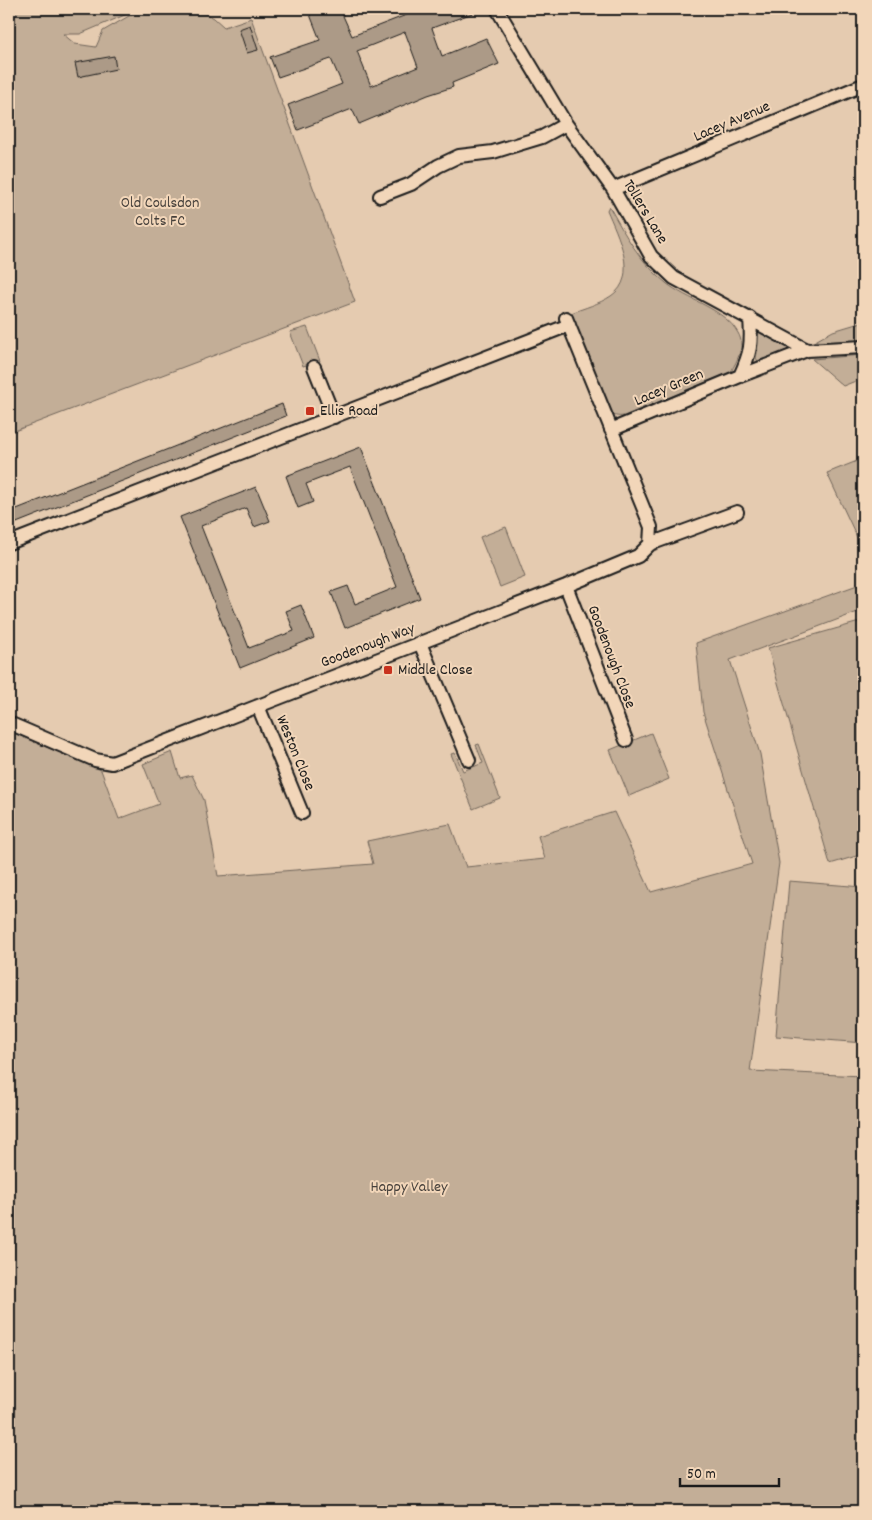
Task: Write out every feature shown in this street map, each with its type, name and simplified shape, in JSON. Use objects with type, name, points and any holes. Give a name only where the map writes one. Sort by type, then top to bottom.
[{"type":"street","name":"Tollers Lane","points":[[497,9],[566,124],[613,189],[651,256],[674,278],[807,350]]},
{"type":"street","name":"Lacey Avenue","points":[[613,189],[863,85]]},
{"type":"street","points":[[380,196],[411,184],[438,166],[458,156],[493,152],[542,137],[566,124]]},
{"type":"street","points":[[740,376],[750,356],[750,318]]},
{"type":"street","points":[[9,544],[334,417],[567,321],[651,527],[650,544]]},
{"type":"street","points":[[807,350],[863,347]]},
{"type":"street","name":"Lacey Green","points":[[611,430],[807,350]]},
{"type":"street","points":[[314,367],[334,417]]},
{"type":"street","name":"Goodenough Way","points":[[9,723],[96,760],[112,763],[566,586],[638,556],[650,544],[737,512]]},
{"type":"street","name":"Goodenough Close","points":[[566,586],[626,740]]},
{"type":"street","points":[[420,643],[469,760]]},
{"type":"street","name":"Weston Close","points":[[258,706],[302,813]]},
{"type":"green space","name":"Old Coulsdon Colts FC","points":[[9,9],[139,9],[80,34],[63,34],[75,44],[96,47],[103,31],[141,9],[198,9],[214,18],[224,27],[251,18],[355,302],[9,433]]},
{"type":"green space","points":[[609,206],[627,238],[648,266],[666,283],[724,317],[738,333],[741,343],[740,353],[731,372],[624,416],[613,415],[608,411],[571,313],[611,296],[620,288],[624,278],[624,255],[607,210]]},
{"type":"green space","points":[[863,322],[863,341],[810,344],[833,331]]},
{"type":"green space","points":[[307,327],[320,361],[303,366],[290,332]]},
{"type":"green space","points":[[759,331],[789,346],[787,350],[758,362],[756,358],[755,333]]},
{"type":"green space","points":[[863,355],[863,378],[843,386],[812,359]]},
{"type":"green space","points":[[863,457],[863,550],[827,473]]},
{"type":"green space","points":[[506,527],[525,577],[500,587],[480,537]]},
{"type":"green space","name":"Happy Valley","points":[[863,583],[863,610],[730,660],[760,754],[779,863],[750,1071],[863,1076],[863,1511],[9,1511],[9,731],[101,770],[119,819],[159,804],[143,764],[172,752],[180,778],[192,775],[204,800],[218,876],[373,864],[367,841],[450,824],[466,867],[545,859],[538,836],[614,812],[651,892],[752,864],[703,712],[696,643]]},
{"type":"green space","points":[[863,621],[863,854],[830,864],[768,648]]},
{"type":"green space","points":[[651,733],[669,779],[629,796],[610,750]]},
{"type":"green space","points":[[479,744],[500,798],[473,809],[451,754],[455,753],[463,771],[483,763],[476,745]]},
{"type":"green space","points":[[789,881],[863,887],[863,1043],[776,1036]]},
{"type":"building","points":[[318,9],[340,9],[352,36],[414,12],[412,9],[481,9],[432,28],[442,56],[486,38],[499,64],[452,83],[453,87],[428,95],[359,124],[352,109],[298,130],[288,105],[342,84],[331,59],[278,77],[270,57],[320,40],[309,12]],"holes":[[[405,32],[418,67],[371,86],[357,51]]]},
{"type":"building","points":[[250,25],[258,50],[247,53],[239,29]]},
{"type":"building","points":[[114,56],[116,69],[78,77],[75,63]]},
{"type":"building","points":[[282,404],[286,416],[9,526],[9,512]]},
{"type":"building","points":[[361,447],[420,598],[345,628],[331,592],[348,586],[355,604],[397,587],[350,467],[306,484],[313,502],[298,508],[286,476]]},
{"type":"building","points":[[256,487],[270,521],[254,527],[246,508],[201,526],[249,648],[294,631],[286,611],[301,605],[314,638],[240,668],[180,517]]},
{"type":"place","name":"Ellis Road","points":[[310,411]]},
{"type":"place","name":"Middle Close","points":[[388,670]]}]
